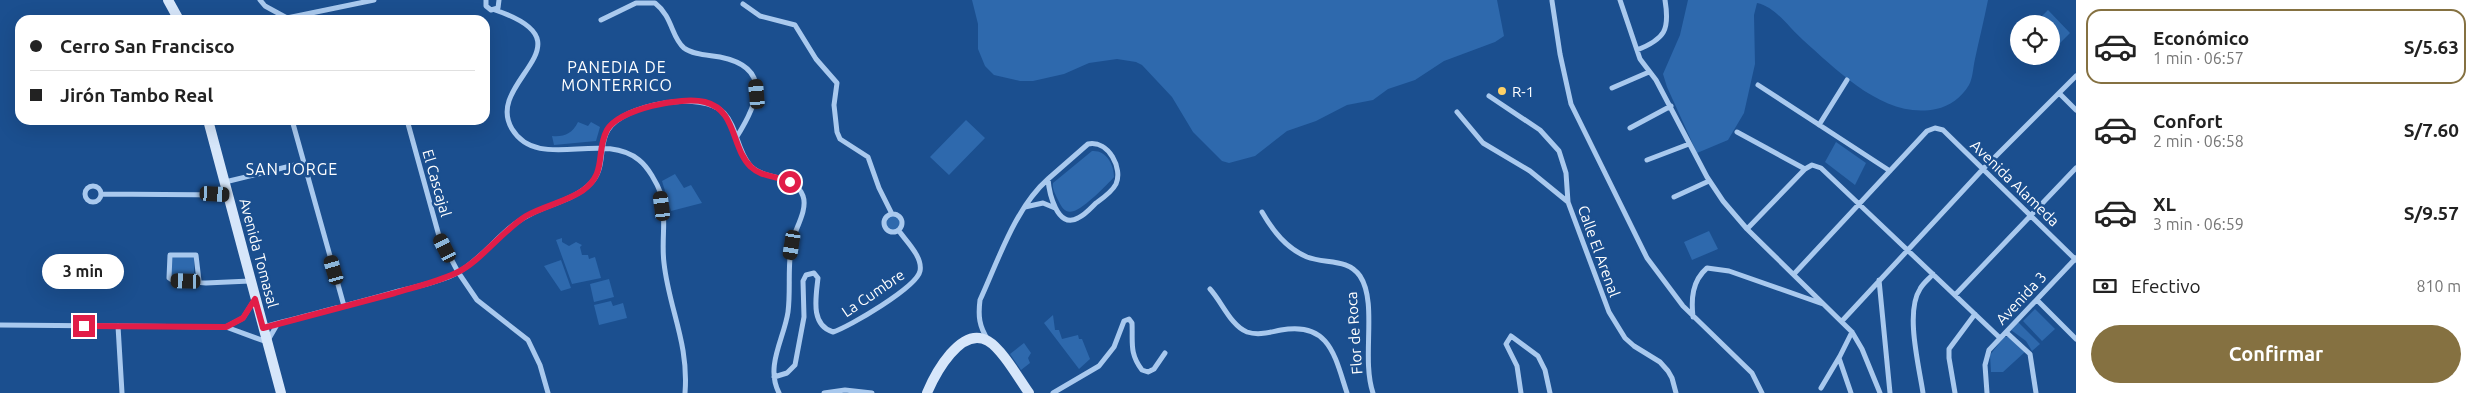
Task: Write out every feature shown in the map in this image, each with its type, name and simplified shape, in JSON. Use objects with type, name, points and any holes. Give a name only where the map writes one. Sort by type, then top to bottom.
[{"type":"street","points":[[168,0],[176,15]]},
{"type":"street","points":[[260,0],[265,6],[282,15]]},
{"type":"street","points":[[302,15],[374,0]]},
{"type":"street","points":[[486,0],[488,9],[510,15]]},
{"type":"street","points":[[1620,0],[1637,50],[1649,72],[1656,80],[1709,181],[1747,229],[1842,320],[1852,332],[1862,349],[1880,393]]},
{"type":"street","points":[[1637,50],[1660,39],[1666,30],[1668,16],[1665,0]]},
{"type":"street","points":[[495,10],[499,1],[510,15],[534,32],[538,46],[536,54],[510,102],[508,119],[512,128],[528,144],[539,149],[603,147],[626,152],[639,160],[653,177],[661,195],[664,217],[664,262],[681,331],[685,361],[685,393]]},
{"type":"street","points":[[1552,1],[1571,104],[1647,258],[1693,317],[1752,373],[1762,393]]},
{"type":"street","points":[[601,20],[636,3],[656,4],[668,17],[683,47],[692,52],[734,60],[745,66],[756,82],[757,94],[750,115],[736,138]]},
{"type":"street","points":[[743,4],[760,16],[795,24],[816,59],[835,78],[838,89],[834,105],[837,132],[840,139],[868,157],[879,188],[892,214],[902,220],[902,226],[899,231],[890,232],[884,225],[885,219],[892,214]]},
{"type":"street","points":[[1612,88],[1649,72]]},
{"type":"street","points":[[1842,320],[1983,169],[2076,76]]},
{"type":"street","points":[[1819,125],[1847,80]]},
{"type":"street","points":[[1758,85],[1890,171],[1794,274]]},
{"type":"street","points":[[2060,94],[2076,110]]},
{"type":"street","name":"Calle El Arenal","points":[[1489,96],[1540,130],[1552,141],[1564,161],[1568,202],[1609,312],[1617,328],[1634,346],[1660,362],[1668,371],[1676,393]]},
{"type":"street","points":[[263,328],[458,272],[512,225],[528,215],[581,192],[592,182],[599,172],[606,132],[613,122],[624,115],[661,104],[694,100],[715,106],[724,113],[751,167],[762,174],[790,182],[799,189],[804,199],[804,208],[792,245],[788,268],[788,313],[778,346],[774,377],[779,393]]},
{"type":"street","points":[[1630,128],[1670,106]]},
{"type":"street","points":[[1457,112],[1483,143],[1535,174],[1568,202]]},
{"type":"street","name":"Avenida Tomasal","points":[[209,125],[281,393]]},
{"type":"street","points":[[293,125],[344,306]]},
{"type":"street","name":"El Cascajal","points":[[407,125],[439,236],[458,272],[477,300],[528,340],[540,365],[548,393]]},
{"type":"street","name":"Avenida Alameda","points":[[1890,171],[1927,131],[1935,128],[1943,130],[2076,259]]},
{"type":"street","points":[[1737,132],[1805,168]]},
{"type":"street","points":[[1029,393],[980,328],[978,314],[980,300],[1024,207],[1048,179],[1088,144],[1096,143],[1103,145],[1112,154],[1117,176],[1116,184],[1110,191],[1077,220],[1068,220],[1060,216],[1055,208],[1048,179]]},
{"type":"street","points":[[1647,160],[1689,144]]},
{"type":"street","points":[[225,182],[303,163]]},
{"type":"street","points":[[1747,229],[1805,168],[1812,165],[1821,168],[2000,338]]},
{"type":"street","points":[[1955,295],[2076,168]]},
{"type":"street","points":[[1674,197],[1709,181]]},
{"type":"street","points":[[101,194],[228,195]]},
{"type":"street","points":[[1024,207],[1035,203],[1043,203],[1055,208]]},
{"type":"street","name":"Flor de Roca","points":[[1262,212],[1274,233],[1291,248],[1308,257],[1349,266],[1359,275],[1367,300],[1367,361],[1373,393]]},
{"type":"street","name":"La Cumbre","points":[[774,377],[787,373],[795,365],[804,316],[803,281],[810,272],[814,272],[818,278],[817,317],[826,330],[833,332],[880,307],[915,281],[921,270],[919,263],[899,231]]},
{"type":"street","points":[[199,282],[196,255],[170,255],[170,280],[199,282],[250,281]]},
{"type":"street","name":"Avenida 3","points":[[1987,393],[1986,357],[2000,338],[2076,259]]},
{"type":"street","points":[[1693,317],[1692,300],[1694,288],[1702,272],[1707,268],[1729,271],[1826,305]]},
{"type":"street","points":[[1923,393],[1914,326],[1914,311],[1920,288],[1933,274]]},
{"type":"street","points":[[1879,280],[1890,393]]},
{"type":"street","points":[[1210,289],[1224,306],[1231,320],[1246,332],[1267,334],[1302,329],[1317,334],[1329,346],[1337,358],[1347,393]]},
{"type":"street","points":[[226,327],[243,318],[255,299]]},
{"type":"street","points":[[2037,300],[2076,339]]},
{"type":"street","points":[[1954,393],[1949,349],[1975,314]]},
{"type":"street","points":[[1053,393],[1099,366],[1114,347],[1124,321],[1129,319],[1132,323],[1130,340],[1132,350],[1142,370],[1148,372],[1154,369],[1165,353]]},
{"type":"street","points":[[0,325],[226,327],[267,342],[278,324]]},
{"type":"street","points":[[118,326],[122,393]]},
{"type":"street","points":[[1851,393],[1841,369],[1839,358],[1852,332]]},
{"type":"street","points":[[2006,332],[2030,354],[2036,393]]},
{"type":"street","points":[[1520,393],[1517,366],[1506,344],[1511,336],[1538,356],[1545,370],[1550,393]]},
{"type":"street","points":[[928,393],[939,366],[950,353],[970,340],[988,341]]},
{"type":"street","points":[[1821,388],[1842,352]]},
{"type":"street","points":[[824,393],[845,390],[872,393]]},
{"type":"shaded area","points":[[972,0],[1497,0],[1504,36],[1495,42],[1444,61],[1415,80],[1388,89],[1373,100],[1347,105],[1316,121],[1287,131],[1255,156],[1229,163],[1222,161],[1193,132],[1172,97],[1142,65],[1136,62],[1117,59],[1089,63],[1064,74],[1033,81],[1020,81],[994,75],[985,66],[978,49],[978,24]]},
{"type":"shaded area","points":[[1688,0],[1988,0],[1969,85],[1959,98],[1946,106],[1936,109],[1917,110],[1899,107],[1881,100],[1864,90],[1831,65],[1776,13],[1757,3],[1754,15],[1755,64],[1744,113],[1728,140],[1697,153],[1663,74],[1680,35]]},
{"type":"shaded area","points":[[2048,10],[2053,15],[2043,15]]},
{"type":"shaded area","points":[[2060,23],[2070,33],[2060,43]]},
{"type":"shaded area","points":[[966,120],[985,138],[949,175],[930,157]]},
{"type":"shaded area","points":[[578,122],[588,126],[591,122],[600,127],[596,141],[554,145],[552,136],[567,134]]},
{"type":"shaded area","points":[[1836,142],[1866,163],[1855,185],[1825,162]]},
{"type":"shaded area","points":[[1092,151],[1105,155],[1113,167],[1114,177],[1083,206],[1071,212],[1067,211],[1059,202],[1053,183]]},
{"type":"shaded area","points":[[675,174],[684,188],[691,185],[702,203],[671,211],[662,181]]},
{"type":"shaded area","points":[[889,214],[897,214],[902,219],[900,230],[889,232],[884,227],[884,219]]},
{"type":"shaded area","points":[[1709,231],[1718,249],[1692,260],[1684,242]]},
{"type":"shaded area","points":[[562,238],[562,242],[569,246],[576,242],[582,245],[580,247],[582,255],[588,255],[589,259],[595,257],[601,278],[572,284],[556,240]]},
{"type":"shaded area","points":[[83,255],[104,255],[104,279],[82,278]]},
{"type":"shaded area","points":[[194,256],[194,277],[171,277],[171,257]]},
{"type":"shaded area","points":[[561,260],[571,288],[561,291],[544,266]]},
{"type":"shaded area","points":[[609,279],[614,297],[594,302],[590,284]]},
{"type":"shaded area","points":[[611,301],[613,306],[623,303],[627,318],[599,325],[594,305]]},
{"type":"shaded area","points":[[2035,309],[2055,329],[2042,341],[2023,321]]},
{"type":"shaded area","points":[[1053,315],[1055,330],[1059,330],[1062,339],[1078,335],[1079,339],[1082,339],[1090,359],[1079,369],[1044,323]]},
{"type":"shaded area","points":[[2018,322],[2040,344],[2032,351],[2026,341],[2011,330]]},
{"type":"shaded area","points":[[2004,337],[2008,337],[2026,351],[2003,372],[1991,372],[1990,355]]},
{"type":"shaded area","points":[[1024,343],[1031,353],[1028,358],[1030,363],[1021,370],[1010,354]]},
{"type":"place","name":"R-1","points":[[1502,91]]},
{"type":"district","name":"PANEDIA DE MONTERRICO","points":[[617,76]]},
{"type":"district","name":"SAN JORGE","points":[[292,169]]},
{"type":"route","points":[[84,326],[226,327],[243,318],[255,299],[263,328],[436,281],[458,272],[512,225],[528,215],[581,192],[599,172],[606,132],[613,122],[624,115],[661,104],[694,100],[715,106],[724,113],[730,122],[747,162],[751,167],[762,174],[779,177],[790,182]]}]
